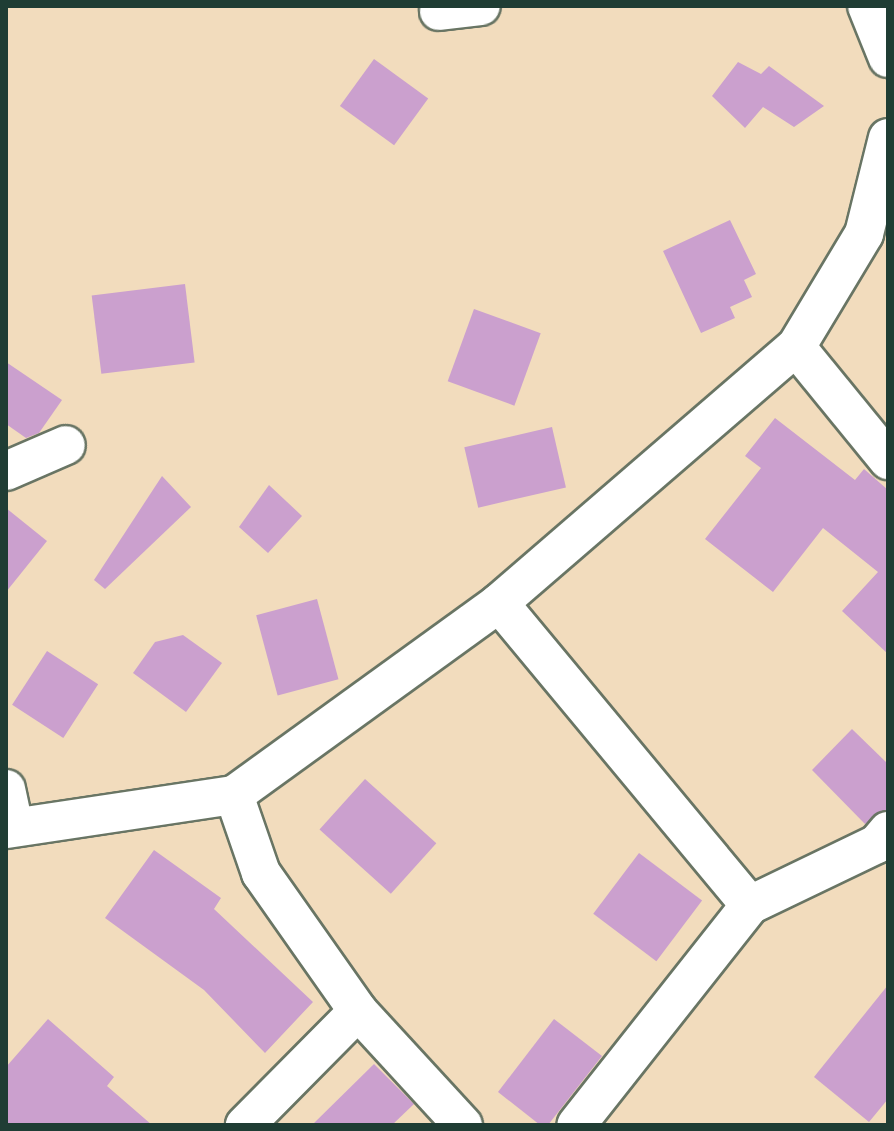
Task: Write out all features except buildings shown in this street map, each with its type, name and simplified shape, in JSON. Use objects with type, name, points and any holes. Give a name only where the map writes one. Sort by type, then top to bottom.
[{"type":"street","points":[[439,11],[481,6]]},
{"type":"street","points":[[867,6],[888,58]]},
{"type":"street","points":[[6,789],[10,827],[234,795],[499,603],[796,347],[864,234],[888,138]]},
{"type":"street","points":[[796,347],[888,460]]},
{"type":"street","points":[[6,471],[66,445]]},
{"type":"street","points":[[499,603],[750,905]]},
{"type":"street","points":[[234,795],[261,873],[358,1011],[463,1125]]},
{"type":"street","points":[[576,1125],[750,905],[877,844],[888,831]]},
{"type":"street","points":[[245,1125],[358,1011]]}]
